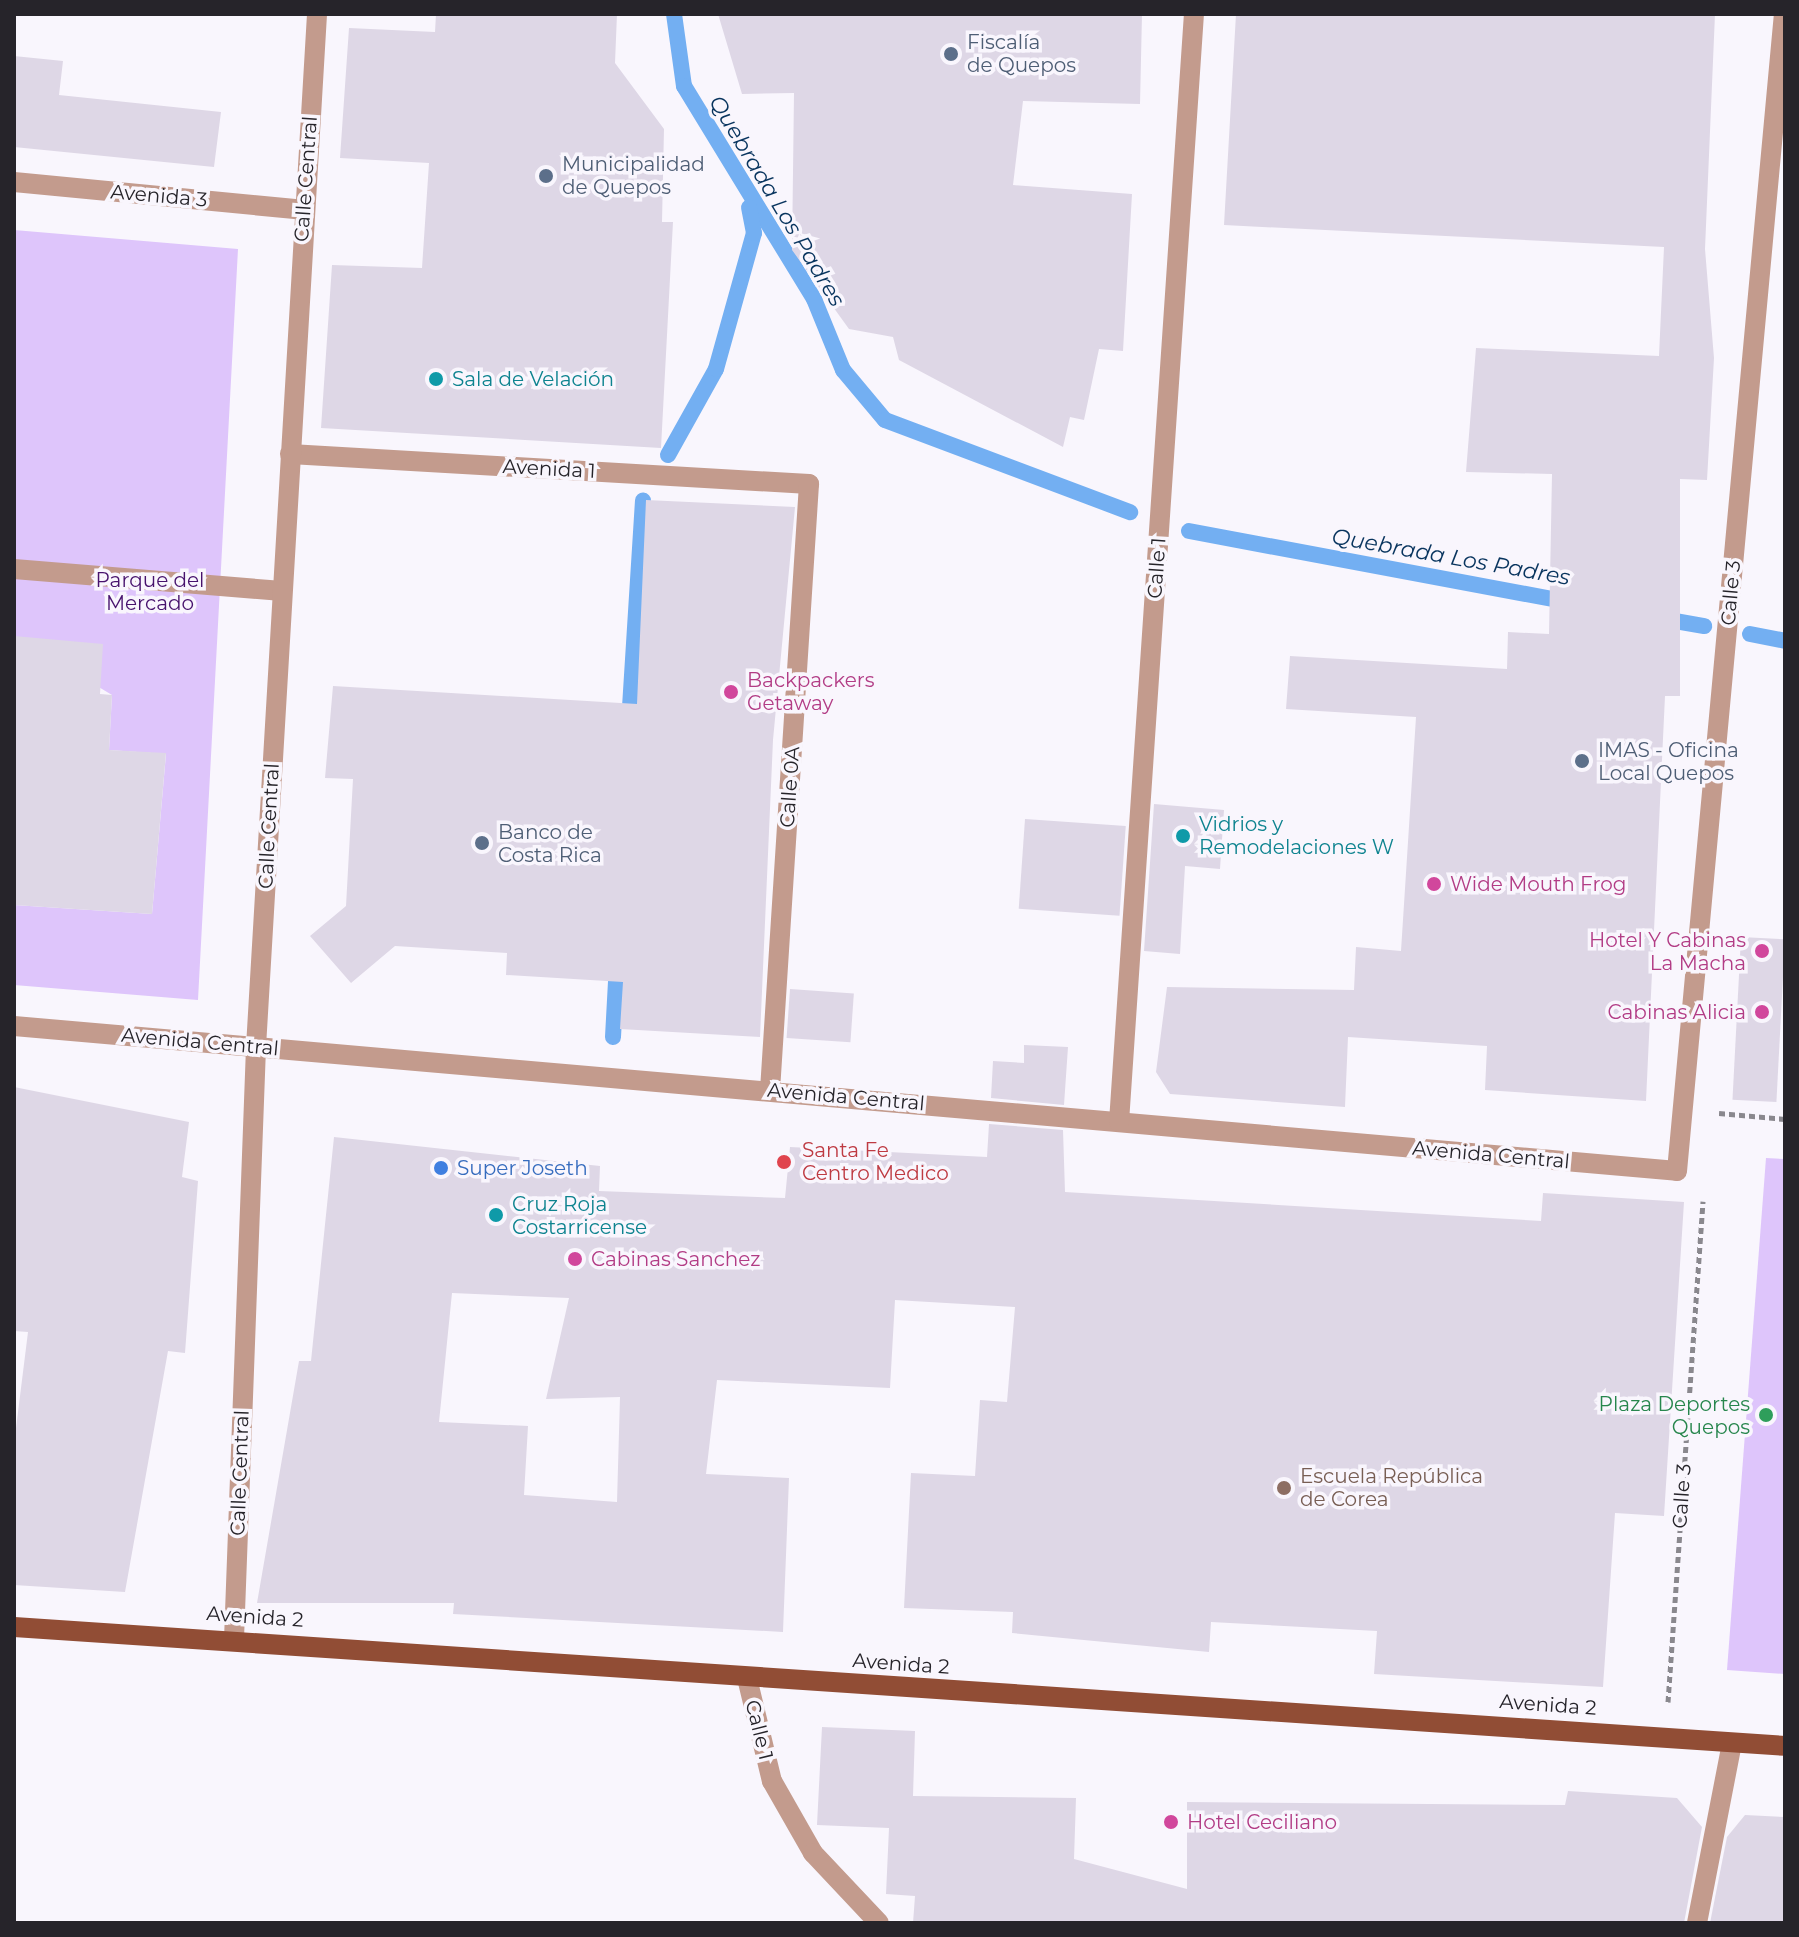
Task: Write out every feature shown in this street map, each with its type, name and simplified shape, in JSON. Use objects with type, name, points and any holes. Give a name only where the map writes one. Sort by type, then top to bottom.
[{"type":"main road","name":"Avenida 2","points":[[14,1627],[234,1639],[747,1678],[1785,1746]]},
{"type":"street","name":"Calle Central","points":[[234,1639],[256,1047],[303,210],[317,14]]},
{"type":"street","name":"Calle 1","points":[[1119,1122],[1194,14]]},
{"type":"street","name":"Calle 3","points":[[1677,1171],[1784,14]]},
{"type":"street","name":"Avenida 3","points":[[14,182],[303,210]]},
{"type":"street","name":"Avenida 1","points":[[290,454],[809,484]]},
{"type":"street","name":"Calle 0A","points":[[770,1090],[809,484]]},
{"type":"street","points":[[14,569],[282,591]]},
{"type":"street","name":"Avenida Central","points":[[14,1026],[1677,1171]]},
{"type":"street","name":"Calle 1","points":[[747,1678],[772,1781],[813,1853],[879,1923]]},
{"type":"street","points":[[1697,1923],[1732,1743]]},
{"type":"path","points":[[1682,1112],[1785,1119]]},
{"type":"path","name":"Calle 3","points":[[1665,1736],[1704,1190]]},
{"type":"green space","name":"Parque del Mercado","points":[[14,230],[238,249],[198,1000],[14,985],[14,905],[152,914],[166,754],[109,750],[112,695],[14,636]]},
{"type":"green space","name":"Plaza Deportes Quepos","points":[[1766,1158],[1785,1159],[1785,1674],[1727,1670]]},
{"type":"building","points":[[436,14],[617,14],[615,63],[664,129],[662,222],[673,222],[661,448],[321,428],[332,265],[422,268],[429,163],[340,158],[349,28],[435,32]]},
{"type":"building","points":[[718,14],[1142,14],[1140,104],[1023,101],[1013,185],[1132,194],[1123,351],[1099,349],[1084,420],[1070,417],[1063,447],[899,360],[893,337],[849,329],[792,250],[794,93],[742,94]]},
{"type":"building","points":[[1236,14],[1715,14],[1705,249],[1714,358],[1707,480],[1680,479],[1680,696],[1665,696],[1646,1101],[1485,1090],[1487,1046],[1348,1037],[1345,1107],[1170,1094],[1156,1072],[1167,987],[1354,990],[1356,947],[1401,951],[1416,717],[1286,709],[1290,656],[1507,669],[1508,632],[1549,634],[1552,474],[1466,472],[1476,348],[1659,356],[1664,247],[1224,225]]},
{"type":"building","points":[[14,56],[63,61],[59,95],[221,112],[214,167],[14,147]]},
{"type":"building","points":[[646,500],[795,507],[773,740],[760,1037],[620,1029],[623,982],[506,975],[507,953],[395,946],[351,983],[310,936],[346,906],[353,779],[325,778],[333,686],[637,704]]},
{"type":"building","points":[[14,636],[103,644],[100,694],[112,695],[109,750],[166,753],[152,914],[14,905]]},
{"type":"building","points":[[1154,804],[1224,810],[1220,869],[1185,866],[1180,954],[1144,951]]},
{"type":"building","points":[[1025,819],[1126,826],[1119,916],[1019,909]]},
{"type":"building","points":[[1741,937],[1785,939],[1776,1102],[1732,1100]]},
{"type":"building","points":[[790,989],[854,993],[850,1042],[787,1038]]},
{"type":"building","points":[[1024,1045],[1068,1047],[1064,1105],[991,1098],[993,1061],[1024,1063]]},
{"type":"building","points":[[14,1087],[189,1122],[182,1177],[198,1181],[185,1353],[168,1351],[125,1592],[14,1585],[14,1444],[28,1332],[14,1331]]},
{"type":"building","points":[[989,1124],[1063,1130],[1065,1192],[1541,1221],[1543,1193],[1684,1202],[1664,1516],[1615,1513],[1603,1687],[1374,1674],[1377,1631],[1211,1622],[1209,1652],[1012,1633],[1013,1612],[904,1608],[911,1473],[975,1476],[980,1400],[1007,1402],[1015,1307],[895,1300],[890,1388],[717,1380],[706,1474],[789,1478],[783,1632],[453,1614],[454,1603],[257,1603],[299,1361],[311,1361],[334,1137],[600,1166],[599,1191],[785,1198],[790,1147],[987,1157]],"holes":[[[452,1293],[569,1298],[546,1399],[620,1397],[617,1502],[524,1495],[528,1426],[439,1422]]]},
{"type":"building","points":[[822,1727],[915,1731],[913,1796],[1076,1798],[1074,1859],[1187,1889],[1187,1802],[1565,1805],[1568,1791],[1677,1798],[1702,1827],[1684,1923],[913,1923],[915,1896],[886,1894],[889,1828],[817,1825]]},
{"type":"building","points":[[1745,1815],[1785,1817],[1785,1923],[1710,1923],[1727,1837]]},
{"type":"waterway","name":"Quebrada Los Padres","points":[[674,14],[684,86],[814,299],[843,370],[885,420],[1130,512]]},
{"type":"waterway","points":[[668,455],[716,369],[754,233],[749,207]]},
{"type":"waterway","points":[[629,723],[643,500]]},
{"type":"waterway","name":"Quebrada Los Padres","points":[[1189,531],[1568,602]]},
{"type":"waterway","name":"Quebrada Los Padres","points":[[1658,618],[1704,626]]},
{"type":"waterway","name":"Quebrada Los Padres","points":[[1750,634],[1785,641]]},
{"type":"waterway","points":[[613,1037],[617,962]]},
{"type":"place","name":"Fiscalía de Quepos","points":[[951,54]]},
{"type":"place","name":"Municipalidad de Quepos","points":[[546,176]]},
{"type":"place","name":"Sala de Velación","points":[[436,379]]},
{"type":"place","name":"Backpackers Getaway","points":[[731,692]]},
{"type":"place","name":"IMAS - Oficina Local Quepos","points":[[1582,761]]},
{"type":"place","name":"Vidrios y Remodelaciones W","points":[[1183,836]]},
{"type":"place","name":"Banco de Costa Rica","points":[[482,843]]},
{"type":"place","name":"Wide Mouth Frog","points":[[1434,884]]},
{"type":"place","name":"Hotel Y Cabinas La Macha","points":[[1762,951]]},
{"type":"place","name":"Cabinas Alicia","points":[[1762,1012]]},
{"type":"place","name":"Santa Fe Centro Medico","points":[[784,1162]]},
{"type":"place","name":"Super Joseth","points":[[441,1168]]},
{"type":"place","name":"Cruz Roja Costarricense","points":[[496,1215]]},
{"type":"place","name":"Cabinas Sanchez","points":[[575,1259]]},
{"type":"place","name":"Plaza Deportes Quepos","points":[[1766,1415]]},
{"type":"place","name":"Escuela República de Corea","points":[[1284,1488]]},
{"type":"place","name":"Hotel Ceciliano","points":[[1171,1822]]}]
